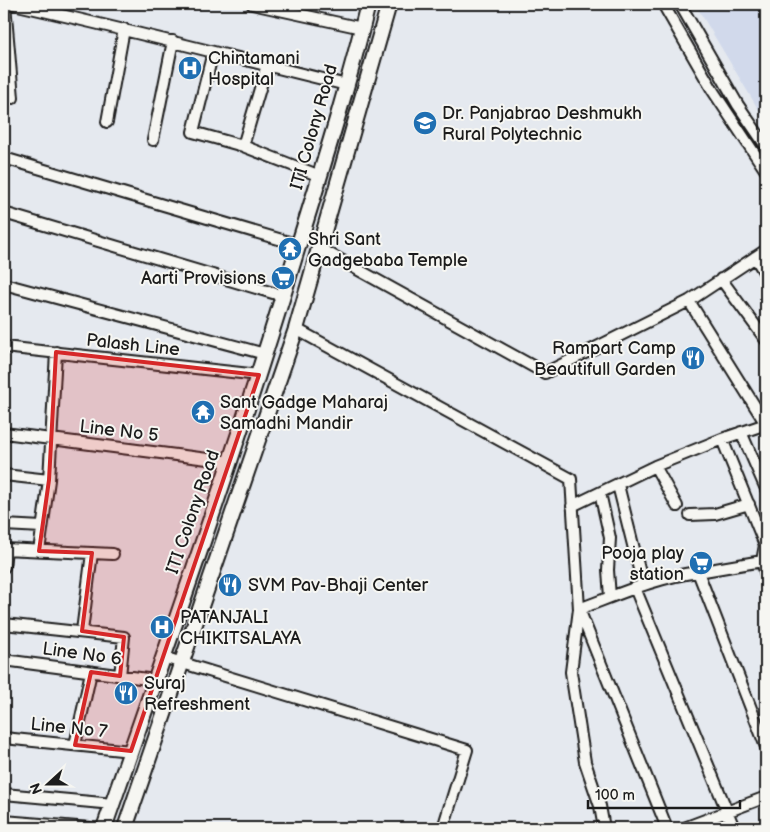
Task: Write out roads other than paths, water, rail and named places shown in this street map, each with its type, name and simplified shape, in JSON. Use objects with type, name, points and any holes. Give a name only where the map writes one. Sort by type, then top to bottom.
[{"type":"main road","name":"ITI Colony Road","points":[[104,828],[231,462],[320,176],[368,4]]},
{"type":"main road","points":[[262,364],[272,358],[278,342],[379,4]]},
{"type":"main road","points":[[125,828],[296,329],[388,4]]},
{"type":"street","points":[[5,4],[13,98]]},
{"type":"street","points":[[13,4],[124,29],[347,84]]},
{"type":"street","points":[[252,4],[362,28]]},
{"type":"street","points":[[663,4],[712,91],[766,171]]},
{"type":"street","points":[[680,4],[738,104],[766,146]]},
{"type":"street","points":[[107,122],[124,29]]},
{"type":"street","points":[[153,140],[173,41]]},
{"type":"street","points":[[213,52],[193,132],[243,146],[320,176]]},
{"type":"street","points":[[243,146],[267,65]]},
{"type":"street","points":[[4,158],[299,245]]},
{"type":"street","points":[[4,213],[283,296]]},
{"type":"street","points":[[318,248],[545,373],[689,301],[766,250]]},
{"type":"street","points":[[755,257],[766,275]]},
{"type":"street","points":[[721,279],[766,340]]},
{"type":"street","points":[[4,284],[262,364]]},
{"type":"street","points":[[572,506],[655,466],[722,439],[766,424],[689,301]]},
{"type":"street","points":[[296,329],[570,479],[579,609],[571,672],[585,762],[600,806],[604,828]]},
{"type":"street","name":"Palash Line","points":[[4,347],[56,352],[262,364]]},
{"type":"street","points":[[39,551],[49,480],[56,352]]},
{"type":"street","points":[[742,432],[766,489]]},
{"type":"street","name":"Line No 5","points":[[4,433],[231,462]]},
{"type":"street","points":[[579,609],[639,587],[687,574],[765,568],[765,545],[722,439]]},
{"type":"street","points":[[655,466],[677,506]]},
{"type":"street","points":[[4,475],[49,480]]},
{"type":"street","points":[[618,485],[639,587],[734,828]]},
{"type":"street","points":[[600,493],[610,538],[608,570],[610,597]]},
{"type":"street","points":[[690,515],[715,514],[749,504]]},
{"type":"street","points":[[4,525],[42,528]]},
{"type":"street","points":[[4,567],[5,549],[113,554]]},
{"type":"street","points":[[82,632],[92,553]]},
{"type":"street","points":[[698,572],[766,747]]},
{"type":"street","points":[[579,609],[667,828]]},
{"type":"street","points":[[4,624],[124,637],[120,676]]},
{"type":"street","points":[[163,658],[467,750],[443,828]]},
{"type":"street","name":"Line No 6","points":[[4,660],[155,680]]},
{"type":"street","points":[[75,745],[91,672]]},
{"type":"street","name":"Line No 7","points":[[4,738],[131,750]]},
{"type":"street","points":[[4,794],[113,804]]},
{"type":"street","points":[[684,828],[766,797]]},
{"type":"street","points":[[4,821],[90,828]]},
{"type":"place","name":"Chintamani Hospital","points":[[190,68]]},
{"type":"place","name":"Dr. Panjabrao Deshmukh Rural Polytechnic","points":[[425,123]]},
{"type":"place","name":"Shri Sant Gadgebaba Temple","points":[[290,249]]},
{"type":"place","name":"Aarti Provisions","points":[[283,278]]},
{"type":"place","name":"Rampart Camp Beautifull Garden","points":[[693,358]]},
{"type":"place","name":"Sant Gadge Maharaj Samadhi Mandir","points":[[203,412]]},
{"type":"place","name":"Pooja play station","points":[[701,563]]},
{"type":"place","name":"SVM Pav-Bhaji Center","points":[[230,585]]},
{"type":"place","name":"PATANJALI CHIKITSALAYA","points":[[162,627]]},
{"type":"place","name":"Suraj Refreshment","points":[[126,693]]}]
